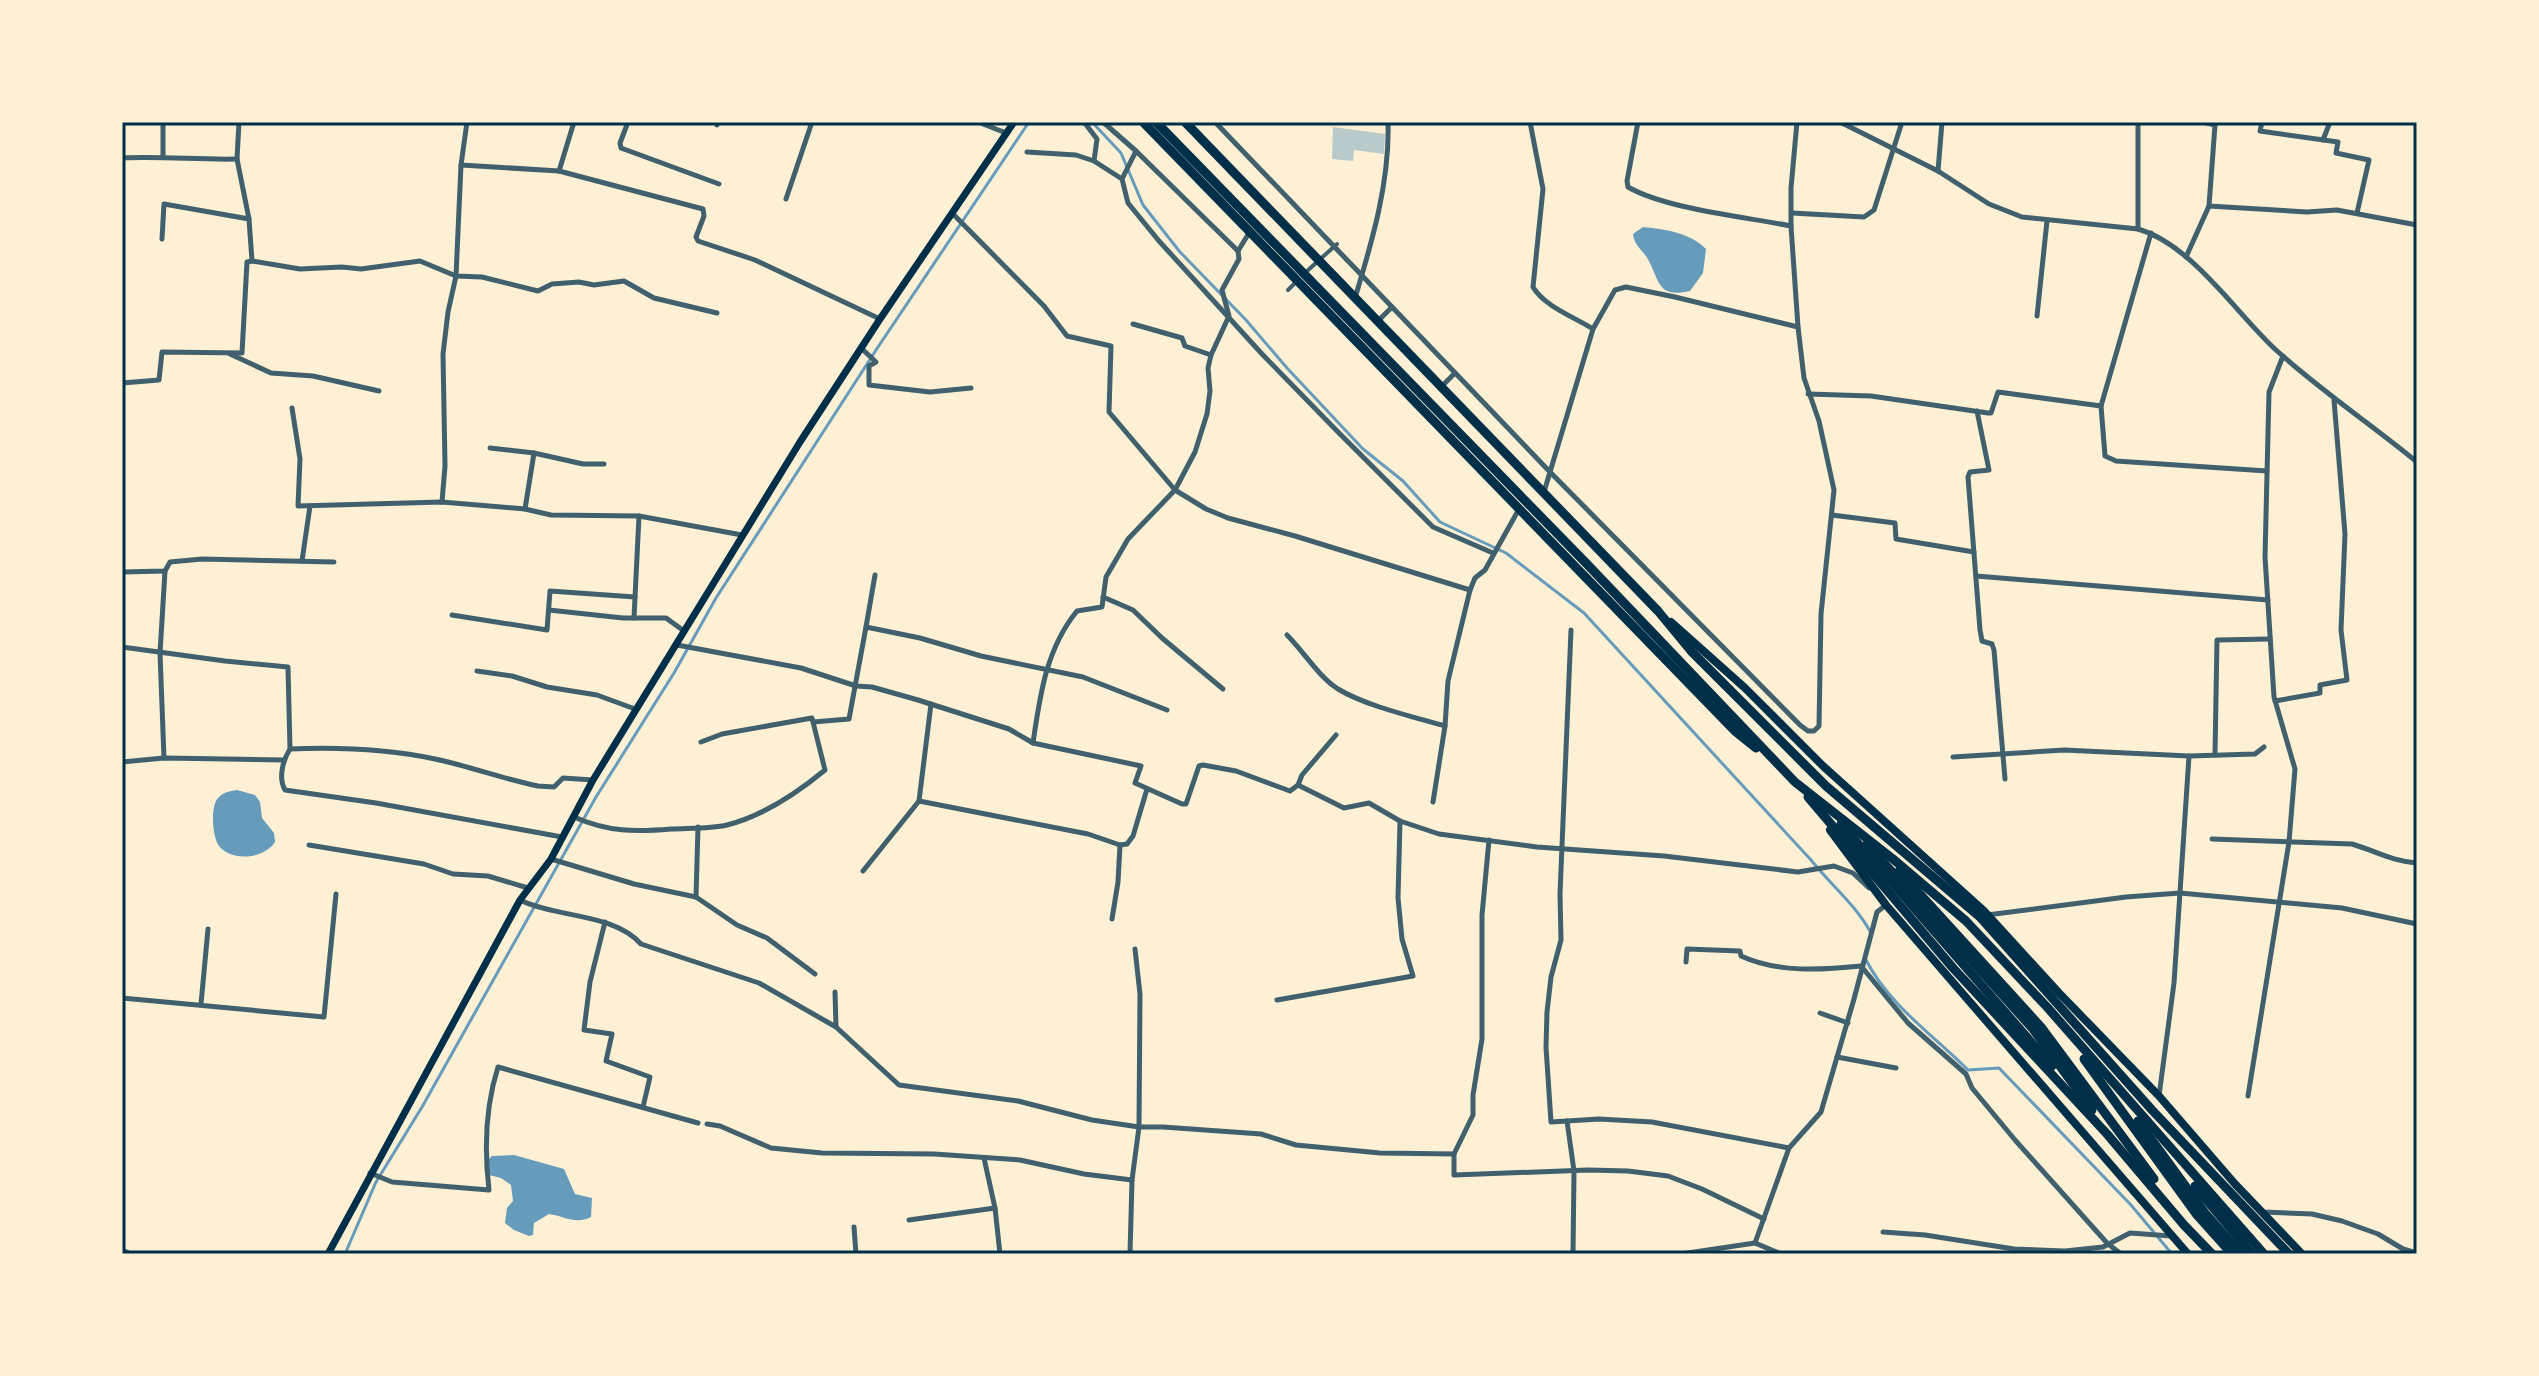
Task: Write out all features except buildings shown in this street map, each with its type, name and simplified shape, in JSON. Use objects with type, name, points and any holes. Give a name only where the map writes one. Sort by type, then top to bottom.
[{"type":"highway","points":[[1143,122],[1736,732],[1783,769]]},
{"type":"highway","points":[[1156,122],[1783,769],[1953,968],[2107,1134]]},
{"type":"highway","points":[[1185,122],[1658,611],[1691,651],[1826,786],[1980,917],[2152,1110],[2289,1254]]},
{"type":"highway","points":[[1795,782],[1966,921],[2047,1007],[2264,1254]]},
{"type":"highway","points":[[1827,808],[2212,1254]]},
{"type":"highway","points":[[1851,826],[2033,1029],[2120,1149]]},
{"type":"highway","points":[[1874,844],[2041,1027],[2199,1240]]},
{"type":"highway","points":[[2047,1007],[2197,1215],[2232,1254]]},
{"type":"highway","points":[[2101,1069],[2205,1213],[2241,1254]]},
{"type":"highway","points":[[2159,1136],[2210,1207],[2252,1254]]},
{"type":"main road","points":[[328,1254],[528,888],[551,859],[635,709],[880,319],[954,216],[1014,122]]},
{"type":"main road","points":[[1658,611],[1745,688],[1823,766],[1987,915],[2159,1096],[2302,1254]]},
{"type":"main road","points":[[1795,782],[1886,905],[2188,1254]]},
{"type":"street","points":[[163,122],[163,156]]},
{"type":"street","points":[[239,122],[237,159],[249,219],[252,261]]},
{"type":"street","points":[[442,502],[445,466],[443,354],[456,276],[461,165],[467,122]]},
{"type":"street","points":[[559,171],[574,122]]},
{"type":"street","points":[[628,122],[621,148],[719,184]]},
{"type":"street","points":[[786,199],[812,122]]},
{"type":"street","points":[[978,122],[1006,133]]},
{"type":"street","points":[[1084,122],[1097,139],[1094,161]]},
{"type":"street","points":[[1033,743],[1050,656],[1077,611],[1102,607],[1106,577],[1128,539],[1175,490],[1195,452],[1210,391],[1208,368],[1211,355],[1229,316],[1222,292],[1239,259],[1238,251],[1103,122]]},
{"type":"street","points":[[1215,122],[1550,472],[1800,725],[1814,731],[1819,726],[1821,614],[1834,490],[1819,421],[1804,378],[1798,327],[1791,226],[1797,122]]},
{"type":"street","points":[[1355,299],[1382,188],[1388,122]]},
{"type":"street","points":[[1530,122],[1543,189],[1534,291],[1593,329]]},
{"type":"street","points":[[1638,122],[1628,187],[1675,204],[1791,226]]},
{"type":"street","points":[[1840,122],[1938,171],[1989,204],[2022,217],[2151,233],[2186,257],[2247,322],[2334,400],[2417,462]]},
{"type":"street","points":[[1792,213],[1864,217],[1874,210],[1902,122]]},
{"type":"street","points":[[1938,171],[1942,122]]},
{"type":"street","points":[[2138,122],[2138,229]]},
{"type":"street","points":[[2186,257],[2209,206],[2215,125],[2203,122]]},
{"type":"street","points":[[2262,122],[2260,131],[2338,142],[2336,153],[2369,160],[2357,213]]},
{"type":"street","points":[[2323,140],[2330,122]]},
{"type":"street","points":[[1136,151],[1122,179],[1128,203],[1138,216],[1262,354],[1433,527],[1494,553]]},
{"type":"street","points":[[1027,152],[1076,155],[1094,161],[1122,179]]},
{"type":"street","points":[[122,158],[237,159]]},
{"type":"street","points":[[461,165],[559,171],[703,209],[704,216],[696,237],[698,241],[755,260],[880,319]]},
{"type":"street","points":[[162,239],[164,204],[249,219]]},
{"type":"street","points":[[2209,206],[2307,212],[2337,210],[2417,225]]},
{"type":"street","points":[[954,216],[1044,306],[1067,336],[1111,346],[1109,412],[1175,490],[1228,518],[1324,544],[1470,590]]},
{"type":"street","points":[[2037,316],[2047,221]]},
{"type":"street","points":[[1238,251],[1249,233]]},
{"type":"street","points":[[2151,233],[2101,406],[2105,456],[2108,459],[2267,471]]},
{"type":"street","points":[[1288,290],[1335,246]]},
{"type":"street","points":[[122,383],[159,380],[162,352],[242,353],[247,262],[252,261],[300,269],[361,269],[420,261],[456,276],[482,277],[538,291],[552,284],[579,282],[594,285],[624,281],[654,298],[717,313]]},
{"type":"street","points":[[1544,492],[1593,329],[1615,290],[1626,287],[1798,327]]},
{"type":"street","points":[[1377,322],[1392,307]]},
{"type":"street","points":[[1133,324],[1182,338],[1185,346],[1211,355]]},
{"type":"street","points":[[862,350],[876,362],[869,366],[869,385],[930,392],[971,388]]},
{"type":"street","points":[[228,353],[271,373],[313,376],[379,391]]},
{"type":"street","points":[[2248,1096],[2289,842],[2295,769],[2275,701],[2265,557],[2269,392],[2283,356]]},
{"type":"street","points":[[1441,387],[1455,373]]},
{"type":"street","points":[[1808,394],[1871,396],[1991,413],[1998,392],[2101,406]]},
{"type":"street","points":[[2275,701],[2320,693],[2320,685],[2347,680],[2341,630],[2345,534],[2334,400]]},
{"type":"street","points":[[292,408],[300,459],[298,506],[442,502],[525,509],[551,515],[639,516],[742,535]]},
{"type":"street","points":[[1977,411],[1989,467],[1986,471],[1970,472],[1968,477],[1982,641],[1992,644],[1994,650],[2005,779]]},
{"type":"street","points":[[490,448],[534,453],[583,464],[604,464]]},
{"type":"street","points":[[525,509],[534,453]]},
{"type":"street","points":[[302,561],[310,506]]},
{"type":"street","points":[[1433,802],[1445,726],[1448,681],[1470,590],[1475,578],[1485,570],[1519,509]]},
{"type":"street","points":[[1831,515],[1895,523],[1896,539],[1974,552]]},
{"type":"street","points":[[634,618],[639,516]]},
{"type":"street","points":[[164,758],[160,653],[165,571],[170,562],[202,559],[334,562]]},
{"type":"street","points":[[122,572],[165,571]]},
{"type":"street","points":[[813,722],[849,719],[875,575]]},
{"type":"street","points":[[1976,576],[2268,600]]},
{"type":"street","points":[[452,615],[547,630],[550,591],[635,597]]},
{"type":"street","points":[[1103,597],[1133,610],[1223,689]]},
{"type":"street","points":[[549,610],[666,618],[684,632]]},
{"type":"street","points":[[866,627],[1083,677],[1167,710]]},
{"type":"street","points":[[1571,630],[1560,894],[1561,940],[1551,977],[1547,1012],[1551,1122],[1599,1119],[1652,1122],[1789,1148]]},
{"type":"street","points":[[1287,635],[1339,690],[1445,726]]},
{"type":"street","points":[[2215,755],[2217,640],[2270,639]]},
{"type":"street","points":[[677,645],[801,668],[1009,729],[1033,743],[1141,766],[1135,783],[1186,804],[1199,766],[1203,765],[1236,771],[1290,791],[1336,735]]},
{"type":"street","points":[[122,647],[288,667],[290,749],[283,760],[282,786],[285,790],[376,803],[562,837]]},
{"type":"street","points":[[477,671],[597,695],[635,709]]},
{"type":"street","points":[[863,871],[919,801],[931,704]]},
{"type":"street","points":[[574,817],[596,827],[634,832],[725,825],[749,817],[806,786],[825,770],[812,718],[722,734],[701,742]]},
{"type":"street","points":[[290,749],[321,747],[403,753],[538,786],[554,787],[563,778],[593,780]]},
{"type":"street","points":[[1953,757],[2064,750],[2189,756],[2255,754],[2264,747]]},
{"type":"street","points":[[2159,1096],[2174,983],[2189,756]]},
{"type":"street","points":[[122,762],[164,758],[283,760]]},
{"type":"street","points":[[1298,785],[1344,808],[1369,803],[1400,821],[1439,834],[1798,872],[1834,866],[1853,873],[1886,905],[1877,912],[1821,1112],[1789,1148],[1755,1243]]},
{"type":"street","points":[[919,801],[1088,834],[1120,845],[1127,844],[1133,836],[1147,789]]},
{"type":"street","points":[[1277,1000],[1413,976],[1402,939],[1398,898],[1400,821]]},
{"type":"street","points":[[696,897],[698,827]]},
{"type":"street","points":[[2212,839],[2352,844],[2394,861],[2417,863]]},
{"type":"street","points":[[1489,840],[1482,915],[1482,1039],[1473,1115],[1454,1154],[1454,1175],[1628,1171],[1668,1176],[1764,1219]]},
{"type":"street","points":[[309,845],[424,864],[453,874],[488,876],[528,888]]},
{"type":"street","points":[[1112,919],[1120,845]]},
{"type":"street","points":[[551,859],[634,884],[696,897],[737,925],[767,938],[815,974]]},
{"type":"street","points":[[1987,915],[2180,893],[2342,908],[2417,924]]},
{"type":"street","points":[[122,998],[324,1017],[336,894]]},
{"type":"street","points":[[523,902],[546,911],[605,922],[631,932],[641,944],[759,983],[836,1027],[899,1085],[1018,1101],[1092,1120],[1139,1127],[1261,1134],[1296,1145],[1380,1153],[1454,1154]]},
{"type":"street","points":[[605,922],[590,982],[584,1030],[612,1034],[606,1061],[650,1077],[643,1107]]},
{"type":"street","points":[[201,1004],[208,929]]},
{"type":"street","points":[[1130,1254],[1132,1180],[1139,1127],[1140,994],[1135,949]]},
{"type":"street","points":[[1686,962],[1687,949],[1740,951],[1741,956],[1769,967],[1823,970],[1861,966]]},
{"type":"street","points":[[1861,966],[1908,1023],[1966,1074],[1972,1088],[2015,1140],[2107,1243],[2121,1254]]},
{"type":"street","points":[[835,992],[836,1027]]},
{"type":"street","points":[[1820,1013],[1848,1023]]},
{"type":"street","points":[[1837,1057],[1896,1068]]},
{"type":"street","points":[[373,1174],[392,1182],[489,1190],[487,1117],[498,1067],[698,1123]]},
{"type":"street","points":[[1567,1121],[1574,1171],[1573,1254]]},
{"type":"street","points":[[707,1124],[720,1126],[771,1148],[822,1153],[934,1154],[1020,1160],[1084,1174],[1132,1180]]},
{"type":"street","points":[[984,1158],[995,1208],[1000,1254]]},
{"type":"street","points":[[909,1220],[995,1208]]},
{"type":"street","points":[[2261,1212],[2312,1214],[2342,1221],[2417,1253]]},
{"type":"street","points":[[854,1227],[856,1254]]},
{"type":"street","points":[[1883,1232],[1925,1235],[2014,1249],[2065,1251],[2103,1247],[2130,1233],[2171,1236]]},
{"type":"street","points":[[1681,1254],[1755,1243],[1781,1254]]},
{"type":"street","points":[[122,1250],[131,1254]]},
{"type":"shaded area","points":[[1333,127],[1385,134],[1384,154],[1354,150],[1353,161],[1332,159]]},
{"type":"water","points":[[1643,227],[1685,236],[1706,249],[1703,273],[1690,291],[1670,292],[1660,285],[1633,234]]},
{"type":"water","points":[[237,790],[255,795],[260,802],[262,818],[274,833],[275,842],[256,855],[232,855],[219,846],[215,836],[213,813],[216,801],[223,794]]},
{"type":"water","points":[[514,1155],[564,1169],[575,1194],[592,1198],[591,1217],[575,1220],[549,1214],[534,1223],[533,1235],[529,1236],[505,1223],[507,1208],[513,1201],[511,1185],[489,1175],[488,1160],[492,1156]]},
{"type":"waterway","points":[[345,1254],[376,1182],[422,1107],[596,797],[674,673],[716,598],[878,347],[1029,122]]},
{"type":"waterway","points":[[1092,122],[1121,153],[1143,205],[1180,252],[1363,449],[1403,481],[1440,522],[1506,553],[1584,613],[1843,895],[1871,933]]},
{"type":"waterway","points":[[1866,960],[1899,1005],[1968,1070],[1999,1068],[2131,1205],[2172,1254]]}]
